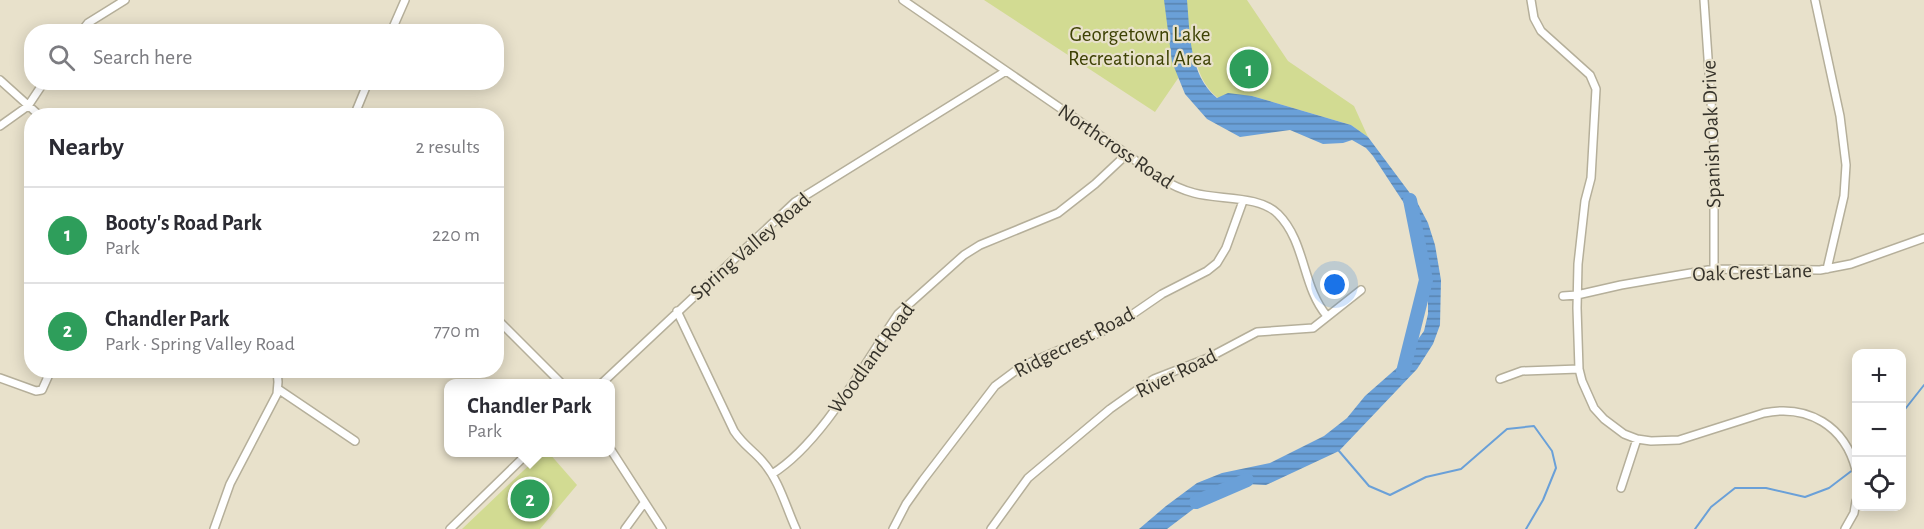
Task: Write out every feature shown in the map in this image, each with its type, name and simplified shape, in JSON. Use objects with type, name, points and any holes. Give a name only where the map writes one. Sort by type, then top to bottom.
[{"type":"street","points":[[87,24],[125,0]]},
{"type":"street","points":[[394,24],[405,0]]},
{"type":"street","name":"Northcross Road","points":[[903,0],[1127,154],[1161,180],[1196,194],[1257,202],[1268,206],[1278,214],[1292,232],[1313,293],[1328,316]]},
{"type":"street","points":[[1531,0],[1534,18],[1541,31],[1590,75],[1596,89],[1592,166],[1585,201],[1577,295],[1579,369],[1585,391],[1594,408],[1614,427],[1637,439],[1666,441],[1679,440],[1764,412],[1799,412],[1822,421],[1839,435],[1852,458]]},
{"type":"street","name":"Spanish Oak Drive","points":[[1704,0],[1714,145],[1714,269]]},
{"type":"street","points":[[1815,0],[1840,116],[1846,165],[1843,205],[1827,269]]},
{"type":"street","name":"Spring Valley Road","points":[[606,379],[795,202],[1006,71]]},
{"type":"street","points":[[0,80],[30,108]]},
{"type":"street","points":[[25,108],[39,90]]},
{"type":"street","points":[[358,108],[365,90]]},
{"type":"street","points":[[0,126],[24,109]]},
{"type":"street","name":"Woodland Road","points":[[772,474],[786,465],[828,418],[898,314],[908,304],[964,255],[980,245],[1047,218],[1069,206],[1127,154]]},
{"type":"street","name":"Ridgecrest Road","points":[[893,529],[906,504],[923,480],[995,386],[1016,369],[1101,332],[1162,294],[1207,271],[1217,263],[1226,248],[1243,201]]},
{"type":"street","name":"Oak Crest Lane","points":[[1563,296],[1714,269],[1808,271],[1827,269],[1851,264],[1924,238]]},
{"type":"street","name":"River Road","points":[[991,529],[1028,478],[1104,414],[1141,387],[1154,379],[1208,358],[1257,332],[1313,328],[1361,290]]},
{"type":"street","points":[[677,311],[734,431],[743,445],[762,461],[772,474],[796,529]]},
{"type":"street","points":[[504,326],[557,379]]},
{"type":"street","points":[[1500,379],[1522,371],[1579,369]]},
{"type":"street","points":[[0,378],[36,391],[42,390],[47,378]]},
{"type":"street","points":[[214,529],[230,484],[274,401],[278,389],[277,378]]},
{"type":"street","points":[[278,389],[355,441]]},
{"type":"street","points":[[1622,488],[1637,439]]},
{"type":"street","points":[[615,456],[662,529]]},
{"type":"street","points":[[450,529],[525,457]]},
{"type":"street","points":[[625,529],[645,503]]},
{"type":"street","points":[[1845,529],[1854,511]]},
{"type":"green space","name":"Georgetown Lake Recreational Area","points":[[984,0],[1247,0],[1288,61],[1354,106],[1368,137],[1351,125],[1252,96],[1218,98],[1205,84],[1194,55],[1155,112]]},
{"type":"green space","points":[[538,457],[552,457],[577,485],[540,529],[462,529]]},
{"type":"water","points":[[1164,0],[1187,0],[1190,39],[1196,66],[1208,89],[1217,98],[1228,93],[1252,96],[1351,125],[1368,137],[1418,204],[1428,223],[1435,245],[1441,280],[1440,325],[1433,344],[1417,369],[1339,451],[1266,485],[1246,484],[1221,488],[1167,529],[1139,529],[1197,483],[1222,473],[1270,463],[1324,436],[1347,418],[1365,396],[1398,367],[1424,331],[1428,314],[1426,260],[1419,226],[1373,156],[1366,148],[1352,140],[1323,144],[1290,130],[1240,137],[1207,119],[1185,94],[1172,62]]},
{"type":"waterway","points":[[1403,372],[1426,280],[1410,200]]},
{"type":"waterway","points":[[1906,408],[1924,385]]},
{"type":"waterway","points":[[1339,451],[1369,486],[1390,495],[1426,477],[1461,469],[1507,429],[1534,426],[1552,451],[1556,468],[1543,500],[1526,529]]},
{"type":"waterway","points":[[1695,529],[1711,507],[1735,488],[1766,488],[1805,497],[1829,488],[1852,471]]},
{"type":"waterway","points":[[1196,502],[1247,480]]},
{"type":"place","name":"Booty's Road Park","points":[[1249,69]]},
{"type":"place","name":"Chandler Park","points":[[530,499]]}]
